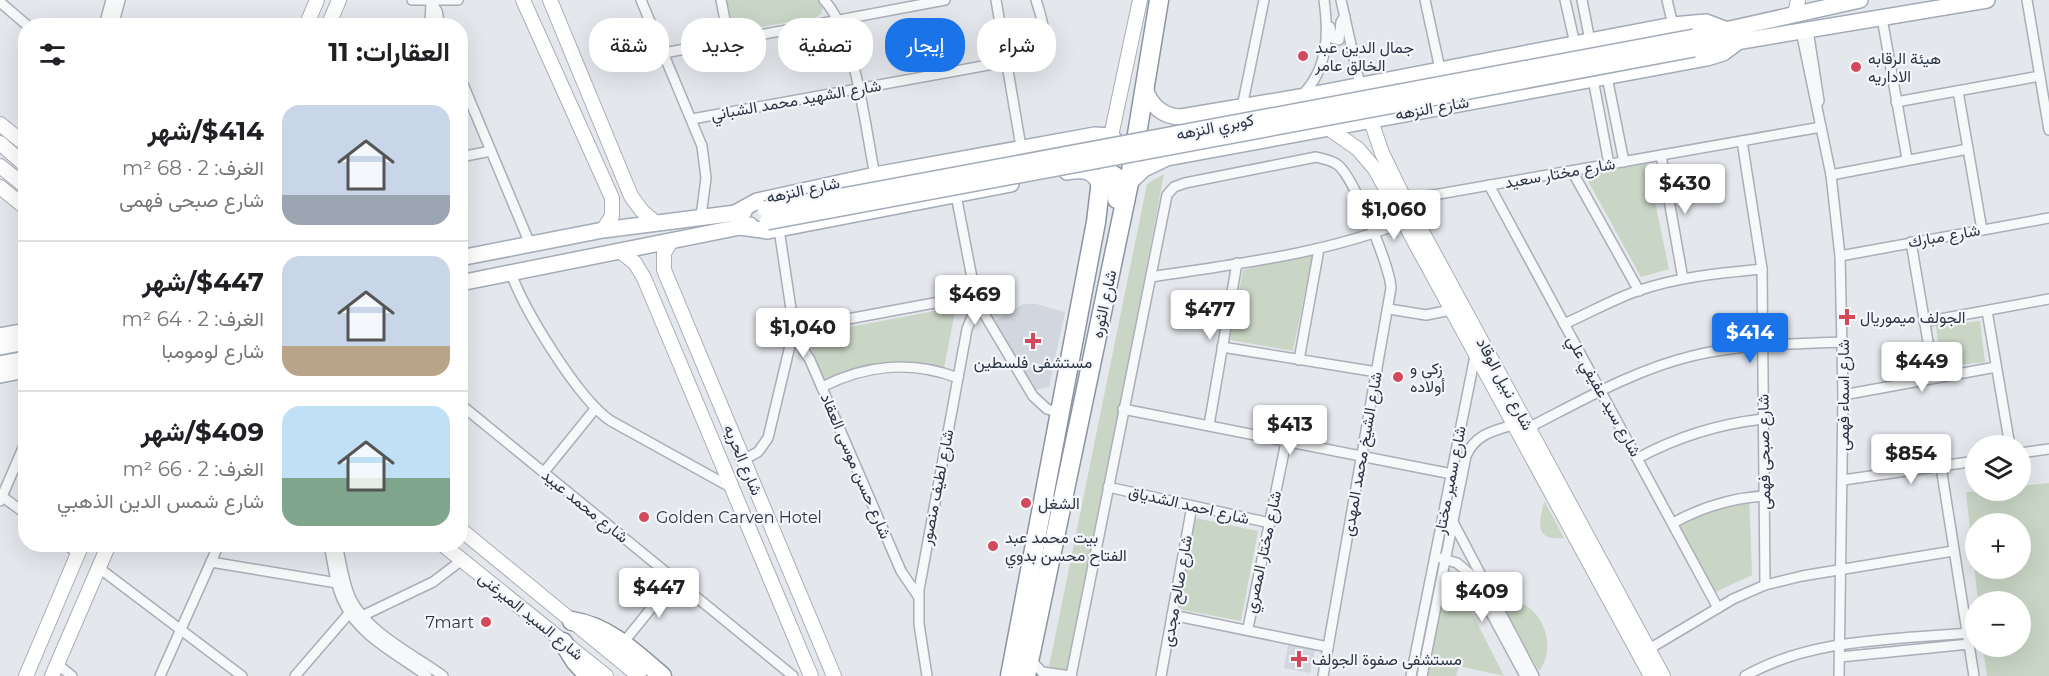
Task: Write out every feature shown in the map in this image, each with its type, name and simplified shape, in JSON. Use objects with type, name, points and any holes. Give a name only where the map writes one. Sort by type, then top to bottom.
[{"type":"highway","name":"شارع الثوره","points":[[1026,676],[1118,238],[1159,0]]},
{"type":"highway","points":[[1100,188],[1106,175],[1112,174],[1118,177],[1113,223],[1118,238]]},
{"type":"highway","name":"شارع الثوره","points":[[1010,676],[1096,222],[1100,188]]},
{"type":"highway","points":[[572,621],[599,628],[615,646],[662,676]]},
{"type":"highway","points":[[563,642],[574,661],[591,670]]},
{"type":"main road","points":[[1694,43],[1796,7],[1860,0]]},
{"type":"main road","name":"شارع النزهه","points":[[1694,43],[1739,41],[1987,0]]},
{"type":"main road","points":[[1145,88],[1155,107],[1170,116],[1181,117],[1300,97],[1673,26],[1706,22],[1727,30]]},
{"type":"main road","name":"شارع النزهه","points":[[1130,175],[1162,159],[1715,56],[1739,41]]},
{"type":"main road","name":"كوبري النزهه","points":[[738,220],[849,195],[1694,43]]},
{"type":"main road","points":[[1233,146],[1225,125],[1235,108]]},
{"type":"main road","name":"شارع النزهه","points":[[468,281],[670,243],[738,220],[756,201],[875,174],[1024,146],[1095,135],[1111,136]]},
{"type":"main road","points":[[1111,136],[1124,148],[1130,175]]},
{"type":"main road","points":[[1024,146],[1038,153],[1041,161],[1040,170],[1033,179]]},
{"type":"main road","name":"شارع النزهه","points":[[468,256],[603,230],[701,216],[738,220],[759,232],[1083,170],[1095,176],[1100,188]]},
{"type":"main road","points":[[0,336],[18,333]]},
{"type":"main road","points":[[0,347],[18,344]]},
{"type":"main road","points":[[0,364],[18,361]]},
{"type":"main road","points":[[0,375],[18,372]]},
{"type":"street","points":[[106,18],[111,0]]},
{"type":"street","points":[[115,18],[120,0]]},
{"type":"street","points":[[309,18],[317,0]]},
{"type":"street","points":[[331,18],[339,0]]},
{"type":"street","points":[[412,0],[458,0]]},
{"type":"street","points":[[523,0],[609,190],[613,212],[603,230]]},
{"type":"street","points":[[550,0],[626,184],[637,206],[656,223]]},
{"type":"street","points":[[641,0],[649,18]]},
{"type":"street","points":[[721,0],[725,18]]},
{"type":"street","points":[[824,0],[838,18]]},
{"type":"street","points":[[848,18],[913,3],[945,0]]},
{"type":"street","points":[[996,0],[999,18]]},
{"type":"street","name":"شارع الشهيد محمد الشباني","points":[[1036,0],[1040,18]]},
{"type":"street","points":[[1111,136],[1140,0]]},
{"type":"street","points":[[1235,108],[1264,0]]},
{"type":"street","points":[[1300,97],[1319,75],[1324,64],[1324,0]]},
{"type":"street","points":[[1341,0],[1360,85]]},
{"type":"street","points":[[1425,0],[1440,69]]},
{"type":"street","points":[[1565,0],[1583,42]]},
{"type":"street","points":[[1582,0],[1583,42]]},
{"type":"street","points":[[1667,0],[1673,26]]},
{"type":"street","points":[[2027,0],[2049,130]]},
{"type":"street","points":[[430,18],[431,1]]},
{"type":"street","points":[[431,1],[438,18]]},
{"type":"street","points":[[0,2],[19,18]]},
{"type":"street","points":[[1325,20],[1332,38],[1338,41],[1341,36],[1340,25],[1345,16]]},
{"type":"street","points":[[1882,18],[1907,159]]},
{"type":"street","name":"شارع اسماء فهمى","points":[[1804,31],[1811,87],[1831,175],[1840,256],[1843,342],[1843,480],[1839,676]]},
{"type":"street","points":[[669,64],[692,119],[705,162],[701,216]]},
{"type":"street","name":"شارع الشهيد محمد الشباني","points":[[692,119],[977,67]]},
{"type":"street","points":[[853,72],[875,174]]},
{"type":"street","points":[[1008,72],[1024,146]]},
{"type":"street","points":[[1896,102],[2040,76]]},
{"type":"street","points":[[1600,78],[1624,162]]},
{"type":"street","points":[[1600,78],[1609,164]]},
{"type":"street","name":"شارع نبيل الوقاد","points":[[1360,85],[1370,120],[1403,211],[1450,310],[1513,425],[1607,586],[1649,649],[1663,676]]},
{"type":"street","points":[[1958,91],[1982,230]]},
{"type":"street","points":[[468,96],[530,244]]},
{"type":"street","points":[[0,124],[18,139]]},
{"type":"street","name":"شارع مختار سعيد","points":[[1403,211],[1489,185],[1821,127]]},
{"type":"street","name":"شارع نبيل الوقاد","points":[[1328,128],[1352,145],[1369,161],[1403,211],[1528,428],[1651,676]]},
{"type":"street","name":"شارع صبحى فهمى","points":[[1742,141],[1762,269],[1765,585]]},
{"type":"street","points":[[0,143],[18,159]]},
{"type":"street","points":[[1831,175],[1968,148]]},
{"type":"street","points":[[468,155],[491,151]]},
{"type":"street","points":[[1369,161],[1372,155],[1382,153]]},
{"type":"street","points":[[1661,155],[1683,279]]},
{"type":"street","name":"شارع الشيخ محمد المهدى","points":[[1151,277],[1167,195],[1174,187],[1185,183],[1310,159],[1329,160],[1339,165],[1345,174],[1373,234],[1390,274],[1389,309],[1323,676]]},
{"type":"street","points":[[0,166],[18,181]]},
{"type":"street","points":[[1572,171],[1639,291]]},
{"type":"street","points":[[609,190],[620,192],[626,184]]},
{"type":"street","name":"شارع سيد عفيفي علي","points":[[1489,185],[1718,608]]},
{"type":"street","points":[[0,188],[18,202]]},
{"type":"street","points":[[956,195],[978,298],[989,322],[1033,396],[1043,406],[1060,413]]},
{"type":"street","points":[[1368,223],[1403,211]]},
{"type":"street","points":[[1029,657],[1042,672],[1071,676],[1151,277],[1319,249],[1373,234],[1403,211]]},
{"type":"street","name":"شارع مبارك","points":[[1840,256],[2049,218]]},
{"type":"street","points":[[743,460],[758,452],[768,438],[794,332],[779,229]]},
{"type":"street","points":[[1911,242],[1934,377]]},
{"type":"street","name":"شارع الحريه","points":[[670,243],[663,262],[671,286],[834,676]]},
{"type":"street","points":[[1299,360],[1319,249]]},
{"type":"street","name":"شارع الحريه","points":[[621,252],[638,266],[650,292],[811,676]]},
{"type":"street","points":[[1209,424],[1237,262]]},
{"type":"street","points":[[1564,324],[1639,291],[1683,279],[1762,269]]},
{"type":"street","points":[[511,273],[524,302],[584,397],[595,409],[611,421],[732,488]]},
{"type":"street","points":[[650,292],[658,284],[671,286]]},
{"type":"street","points":[[794,332],[978,298]]},
{"type":"street","name":"شارع لطيف منصور","points":[[927,676],[919,624],[918,597],[968,324],[978,298]]},
{"type":"street","points":[[1924,322],[2049,299]]},
{"type":"street","points":[[1389,309],[1426,315],[1450,310]]},
{"type":"street","points":[[1987,311],[2008,435]]},
{"type":"street","name":"شارع حسن موسى العقاد","points":[[794,332],[808,355],[899,566],[918,597]]},
{"type":"street","points":[[1528,428],[1645,370],[1691,356],[1764,346],[1843,342]]},
{"type":"street","points":[[1222,347],[1377,372]]},
{"type":"street","name":"شارع سمير مختار","points":[[1411,676],[1475,356]]},
{"type":"street","points":[[822,387],[857,373],[894,367],[932,370],[958,378]]},
{"type":"street","points":[[1843,395],[1996,367]]},
{"type":"street","points":[[544,472],[595,409]]},
{"type":"street","points":[[1124,409],[1209,424],[1286,442],[1462,476]]},
{"type":"street","name":"شارع محمد عبيد","points":[[468,411],[793,676]]},
{"type":"street","points":[[1638,458],[1671,441],[1707,429],[1763,419]]},
{"type":"street","name":"شارع سمير مختار","points":[[1422,676],[1466,456],[1473,443],[1485,434],[1513,425]]},
{"type":"street","name":"شارع مختار المصري","points":[[1248,628],[1286,442]]},
{"type":"street","points":[[2031,451],[2049,449]]},
{"type":"street","points":[[18,459],[1,498],[18,509]]},
{"type":"street","points":[[1843,480],[1965,463]]},
{"type":"street","points":[[1941,467],[1965,617]]},
{"type":"street","name":"شارع احمد الشدياق","points":[[1108,487],[1270,523]]},
{"type":"street","points":[[1673,523],[1717,503],[1764,496]]},
{"type":"street","name":"شارع صالح مجدى","points":[[1161,676],[1192,506]]},
{"type":"street","points":[[1453,522],[1525,676]]},
{"type":"street","name":"شارع السيد الميرغنى","points":[[468,536],[572,621]]},
{"type":"street","points":[[1649,649],[1718,608],[1765,585],[1953,551]]},
{"type":"street","points":[[26,676],[79,552]]},
{"type":"street","points":[[72,676],[54,670],[106,552]]},
{"type":"street","points":[[160,676],[215,552]]},
{"type":"street","points":[[331,552],[337,583],[365,631],[427,676]]},
{"type":"street","points":[[339,552],[352,610],[443,676]]},
{"type":"street","name":"شارع السيد الميرغنى","points":[[451,552],[563,642]]},
{"type":"street","points":[[1435,557],[1462,566],[1480,582],[1534,676]]},
{"type":"street","points":[[362,616],[433,582],[462,561]]},
{"type":"street","points":[[211,562],[337,583]]},
{"type":"street","points":[[99,568],[242,676]]},
{"type":"street","points":[[639,676],[615,646],[675,579]]},
{"type":"street","points":[[295,676],[352,610]]},
{"type":"street","points":[[1172,615],[1248,628],[1328,647]]},
{"type":"street","points":[[1750,675],[1786,656],[1841,645],[1965,633]]},
{"type":"street","points":[[1840,657],[1965,644]]},
{"type":"street","points":[[1971,657],[1974,676]]},
{"type":"street","points":[[591,670],[606,676]]},
{"type":"shaded area","name":"مستشفى فلسطين","points":[[1023,304],[1036,304],[1065,312],[1049,387],[1036,390],[995,321]]},
{"type":"shaded area","name":"مستشفى صفوة الجولف","points":[[1288,645],[1315,650],[1310,673],[1284,668]]},
{"type":"green space","points":[[726,0],[818,0],[823,8],[821,14],[815,18],[778,18],[778,24],[766,26],[766,18],[729,18]]},
{"type":"green space","points":[[1645,154],[1669,269],[1641,277],[1581,168]]},
{"type":"green space","points":[[1164,174],[1070,671],[1049,667],[1147,184]]},
{"type":"green space","points":[[1313,253],[1293,351],[1230,340],[1243,270]]},
{"type":"green space","points":[[956,307],[944,368],[911,362],[882,362],[854,369],[823,383],[807,335]]},
{"type":"green space","points":[[1980,321],[1985,362],[1941,367],[1936,326]]},
{"type":"green space","points":[[2049,483],[2049,676],[1987,676],[1984,657],[2031,657],[2031,591],[1977,591],[1976,579],[2031,579],[2031,513],[1968,513],[1967,501],[2031,501],[2031,485]]},
{"type":"green space","points":[[1749,493],[1752,575],[1714,593],[1675,516],[1709,503]]},
{"type":"green space","points":[[1544,502],[1564,538],[1548,537],[1543,533],[1540,523]]},
{"type":"green space","points":[[1195,518],[1258,531],[1241,621],[1178,609]]},
{"type":"green space","points":[[1448,566],[1504,676],[1459,666],[1456,676],[1426,676]]},
{"type":"green space","points":[[1517,601],[1534,612],[1545,631],[1547,652],[1539,671],[1500,602]]},
{"type":"place","name":"جمال الدين عبد الخالق عامر","points":[[1303,56]]},
{"type":"place","name":"هيئة الرقابه الاداريه","points":[[1856,67]]},
{"type":"place","name":"الجولف ميموريال","points":[[1847,317]]},
{"type":"place","name":"مستشفى فلسطين","points":[[1033,341]]},
{"type":"place","name":"زكي و أولاده","points":[[1398,377]]},
{"type":"place","name":"الشغل","points":[[1026,503]]},
{"type":"place","name":"Golden Carven Hotel","points":[[644,517]]},
{"type":"place","name":"بيت محمد عبد الفتاح محسن بدوي","points":[[993,546]]},
{"type":"place","name":"7mart","points":[[486,622]]},
{"type":"place","name":"مستشفى صفوة الجولف","points":[[1299,659]]}]
